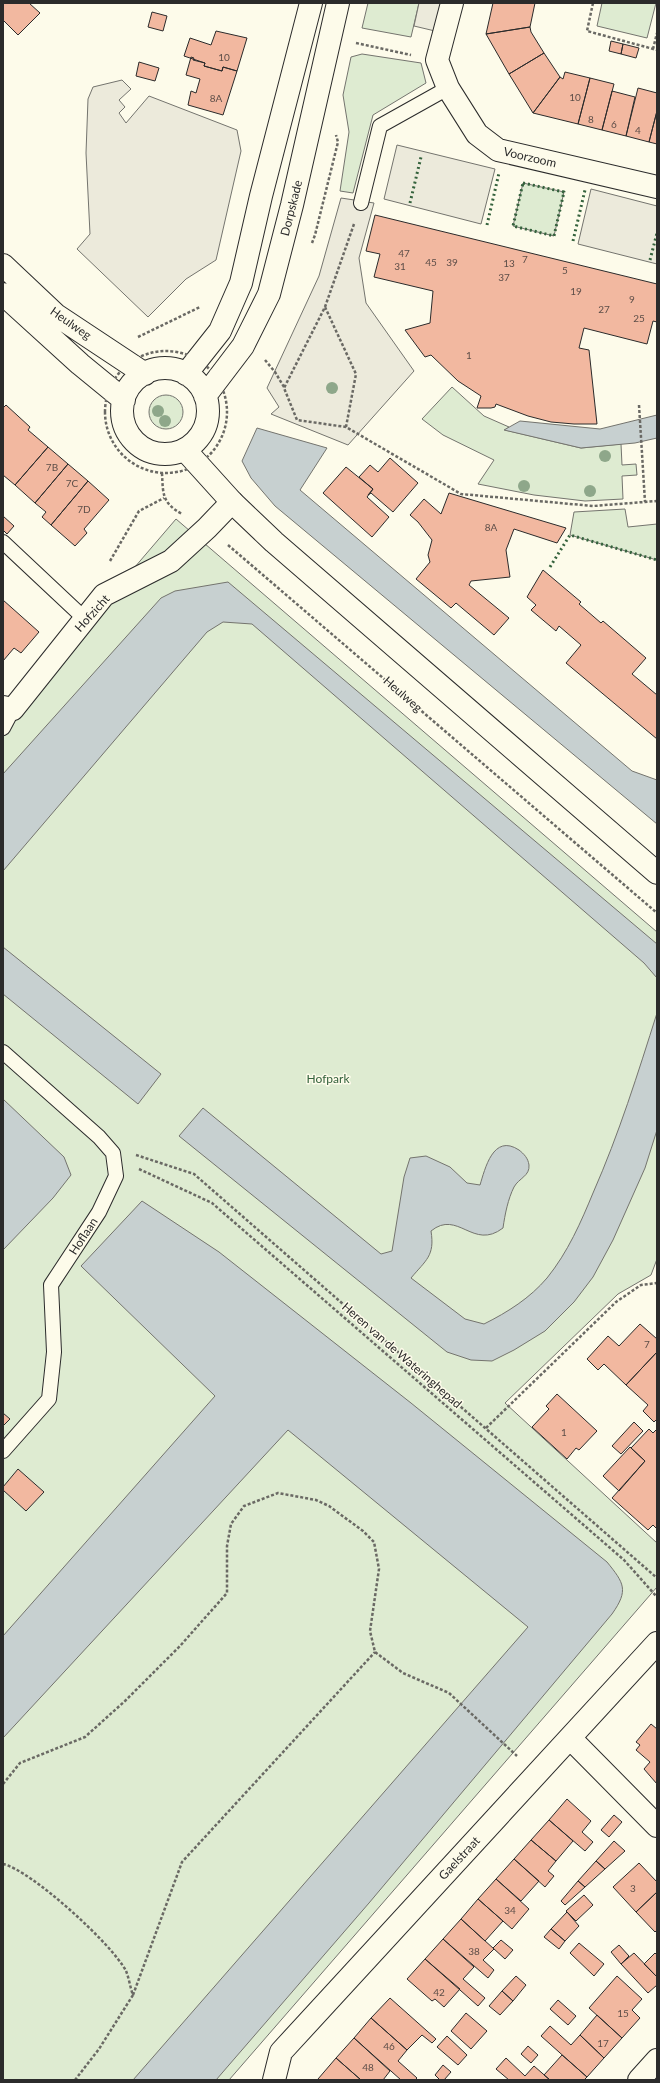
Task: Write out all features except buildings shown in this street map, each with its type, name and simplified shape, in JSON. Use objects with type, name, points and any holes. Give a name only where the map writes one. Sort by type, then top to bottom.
[{"type":"street","points":[[310,3],[261,196],[241,283],[220,331],[192,367],[178,370],[137,368],[132,385],[117,394],[124,424],[130,435],[138,444],[148,451],[160,454],[173,454],[191,457],[232,502],[274,542],[657,873]]},
{"type":"street","name":"Dorpskade","points":[[211,387],[243,346],[269,294],[296,191],[329,37],[338,3]]},
{"type":"street","points":[[437,60],[452,3]]},
{"type":"street","name":"Voorzoom","points":[[437,60],[448,88],[477,134],[498,150],[657,187]]},
{"type":"street","name":"Heulweg","points":[[3,265],[56,315],[137,368]]},
{"type":"street","name":"Heulweg","points":[[3,294],[80,364],[117,394]]},
{"type":"street","points":[[191,457],[197,440],[205,427],[211,387],[194,380],[192,367]]},
{"type":"street","name":"Hofzicht","points":[[8,708],[104,596],[171,561],[207,528],[232,502]]},
{"type":"street","name":"Gaelstraat","points":[[274,2080],[281,2052],[657,1643]]},
{"type":"street","points":[[570,1738],[657,1826]]},
{"type":"street","points":[[639,2080],[657,2060]]},
{"type":"lane","points":[[361,202],[380,126],[448,88]]},
{"type":"lane","points":[[3,542],[85,619]]},
{"type":"lane","points":[[3,728],[8,708]]},
{"type":"lane","points":[[3,1052],[99,1137],[112,1154]]},
{"type":"lane","name":"Hoflaan","points":[[3,1451],[49,1399],[54,1352],[51,1285],[99,1212],[116,1176],[112,1154]]},
{"type":"path","points":[[593,3],[587,31],[655,49],[657,33]]},
{"type":"path","points":[[329,37],[437,60]]},
{"type":"path","points":[[361,202],[325,307],[284,388],[297,420],[346,426],[461,494],[593,506],[657,501]]},
{"type":"path","points":[[136,338],[206,304]]},
{"type":"path","points":[[325,307],[356,374],[346,426]]},
{"type":"path","points":[[157,351],[179,352],[192,367],[211,387],[225,398],[226,424],[220,440],[210,454],[191,457],[180,471],[162,473],[148,470],[134,464],[123,455],[114,444],[104,416],[117,394],[117,374],[137,368],[142,355],[157,351]]},
{"type":"path","points":[[639,404],[644,502]]},
{"type":"path","points":[[104,596],[110,561],[139,511],[164,498],[162,473]]},
{"type":"path","name":"Heulweg","points":[[164,498],[172,509],[207,528],[284,592],[657,913]]},
{"type":"path","points":[[112,1154],[129,1153],[194,1174],[657,1578]]},
{"type":"path","name":"Heren van de Wateringhepad","points":[[112,1154],[212,1203],[624,1560],[657,1597]]},
{"type":"path","points":[[486,1428],[616,1302],[641,1285],[657,1283]]},
{"type":"path","points":[[3,1784],[20,1763],[86,1737],[125,1701],[180,1646],[227,1594],[227,1546],[231,1524],[244,1506],[278,1493],[316,1500],[329,1506],[363,1531],[374,1542],[379,1569],[370,1630],[375,1652],[403,1673],[449,1693],[508,1746]]},
{"type":"path","points":[[75,2080],[99,2049],[132,1995],[182,1862],[375,1652]]},
{"type":"path","points":[[3,1864],[30,1876],[105,1942],[126,1971],[132,1995]]},
{"type":"green space","points":[[368,3],[419,3],[411,37],[362,28]]},
{"type":"green space","points":[[602,3],[656,3],[647,38],[597,26]]},
{"type":"green space","points":[[362,54],[421,63],[426,83],[373,115],[353,193],[340,191],[349,132],[343,95],[351,57]]},
{"type":"green space","points":[[523,183],[564,192],[554,236],[513,226]]},
{"type":"green space","points":[[452,387],[484,416],[509,427],[505,430],[581,448],[621,444],[622,465],[636,464],[637,475],[622,476],[623,499],[585,501],[534,495],[478,484],[494,460],[443,435],[422,419]]},
{"type":"green space","points":[[163,395],[169,395],[173,396],[180,402],[183,412],[182,419],[176,426],[169,429],[163,429],[159,428],[152,422],[149,415],[149,409],[150,405],[156,398]]},
{"type":"green space","points":[[625,509],[628,527],[657,524],[657,560],[570,535],[574,512]]},
{"type":"green space","name":"Hofpark","points":[[176,519],[657,932],[657,1259],[651,1275],[618,1294],[505,1403],[657,1543],[657,1587],[229,2080],[3,2080],[3,721]]},
{"type":"shaded area","points":[[419,3],[441,3],[435,31],[414,26]]},
{"type":"shaded area","points":[[122,80],[131,89],[119,100],[125,107],[119,113],[126,123],[149,96],[237,130],[241,151],[216,260],[186,279],[148,317],[77,249],[90,234],[86,153],[88,99],[93,87]]},
{"type":"shaded area","points":[[397,145],[495,169],[481,224],[384,199]]},
{"type":"shaded area","points":[[591,189],[657,206],[657,264],[578,244]]},
{"type":"shaded area","points":[[341,198],[374,203],[359,258],[366,303],[414,371],[348,445],[271,414],[279,407],[267,388],[319,276]]},
{"type":"shaded area","points":[[657,415],[657,438],[635,443],[581,448],[504,430],[520,421],[600,429]]},
{"type":"shaded area","points":[[257,428],[327,448],[300,490],[632,771],[657,780],[657,824],[275,506],[251,478],[242,461]]},
{"type":"shaded area","points":[[228,582],[657,944],[657,978],[644,963],[252,624],[223,622],[207,632],[3,871],[3,774],[161,598],[175,591]]},
{"type":"shaded area","points":[[3,947],[161,1074],[138,1104],[3,994]]},
{"type":"shaded area","points":[[657,1013],[657,1130],[645,1168],[613,1240],[593,1277],[574,1302],[545,1331],[514,1350],[492,1361],[471,1360],[447,1352],[179,1136],[203,1108],[381,1254],[392,1251],[404,1177],[410,1158],[426,1156],[450,1167],[467,1183],[480,1185],[488,1162],[497,1149],[503,1146],[510,1146],[519,1150],[527,1158],[529,1169],[514,1187],[507,1207],[503,1228],[492,1234],[483,1235],[458,1226],[449,1224],[441,1225],[431,1231],[432,1246],[428,1257],[411,1278],[465,1319],[484,1324],[502,1315],[533,1292],[555,1268],[568,1247],[584,1215],[611,1148],[628,1103]]},
{"type":"shaded area","points":[[3,1099],[64,1157],[71,1175],[53,1198],[3,1250]]},
{"type":"shaded area","points":[[142,1201],[219,1252],[411,1403],[607,1562],[621,1581],[622,1587],[621,1599],[612,1614],[369,1903],[216,2080],[133,2080],[528,1627],[288,1430],[3,1738],[3,1636],[215,1396],[81,1266]]},
{"type":"hedge","points":[[410,203],[421,157]]},
{"type":"hedge","points":[[487,225],[499,173]]},
{"type":"hedge","points":[[523,183],[564,192],[554,236],[513,226],[523,183]]},
{"type":"hedge","points":[[573,241],[585,190]]},
{"type":"hedge","points":[[650,260],[657,233]]},
{"type":"hedge","points":[[550,567],[570,535],[657,560]]}]
